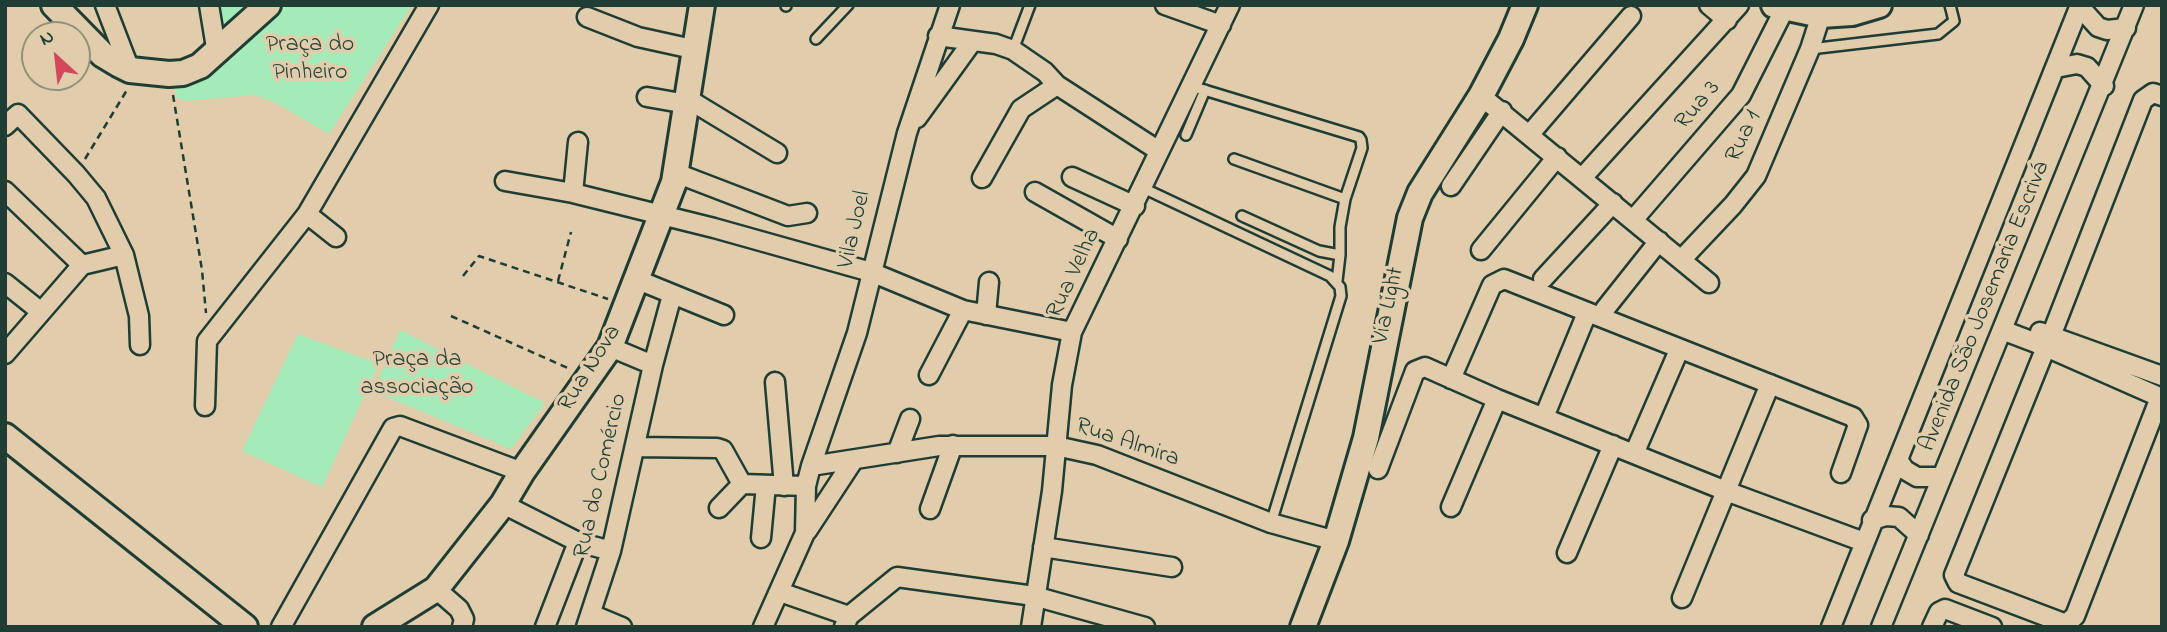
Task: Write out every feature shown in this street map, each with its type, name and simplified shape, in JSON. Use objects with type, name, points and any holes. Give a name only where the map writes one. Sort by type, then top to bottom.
[{"type":"street","points":[[54,5],[103,55],[134,70],[169,74],[183,73],[217,54],[268,5]]},
{"type":"street","points":[[209,5],[217,54]]},
{"type":"street","points":[[205,406],[207,341],[307,214],[429,5]]},
{"type":"street","name":"Rua Nova","points":[[374,627],[436,589],[503,504],[522,472],[610,347],[628,307],[676,173],[702,5]]},
{"type":"street","name":"Vila Joel","points":[[806,533],[806,486],[811,467],[857,333],[907,133],[950,5]]},
{"type":"street","points":[[1165,5],[1221,25]]},
{"type":"street","name":"Rua Velha","points":[[1031,627],[1062,385],[1072,332],[1159,152],[1198,88],[1230,5]]},
{"type":"street","name":"Via Light","points":[[1303,627],[1336,541],[1366,438],[1410,218],[1420,193],[1481,96],[1511,39],[1525,5]]},
{"type":"street","points":[[1709,5],[1727,20]]},
{"type":"street","points":[[1582,178],[1739,5]]},
{"type":"street","points":[[1779,8],[1821,15],[1852,13],[1879,5]]},
{"type":"street","name":"Avenida São Josemaria Escrivá","points":[[1881,627],[2104,86],[2134,5]]},
{"type":"street","points":[[2080,6],[2098,27],[2106,30],[2126,28]]},
{"type":"street","name":"Avenida São Josemaria Escrivá","points":[[1831,627],[2080,6]]},
{"type":"street","points":[[111,7],[134,70]]},
{"type":"street","name":"Rua 3","points":[[1633,220],[1741,95],[1779,8]]},
{"type":"street","name":"Rua 1","points":[[1681,260],[1756,176],[1810,50],[1821,15]]},
{"type":"street","points":[[1530,134],[1631,16]]},
{"type":"street","points":[[586,17],[638,37],[697,50]]},
{"type":"street","points":[[938,36],[996,44],[1013,50],[1045,72],[1057,85],[1159,152]]},
{"type":"street","points":[[907,133],[972,41]]},
{"type":"street","points":[[2056,68],[2077,64],[2087,67],[2104,86]]},
{"type":"street","points":[[982,178],[1021,109],[1057,85]]},
{"type":"street","points":[[2005,324],[2048,342],[2155,395],[2159,403],[2075,616],[2066,624],[1958,583],[1954,575],[2048,342],[2143,100],[2153,93],[2162,96]]},
{"type":"street","points":[[1481,96],[1709,283]]},
{"type":"street","points":[[648,97],[688,101],[777,153]]},
{"type":"street","points":[[5,100],[12,120],[76,174],[96,198],[124,255],[139,316],[141,345]]},
{"type":"street","points":[[1451,186],[1502,111]]},
{"type":"street","points":[[573,193],[579,142]]},
{"type":"street","points":[[1481,250],[1557,157]]},
{"type":"street","points":[[676,173],[788,216],[807,213]]},
{"type":"street","points":[[1072,177],[1135,206]]},
{"type":"street","points":[[505,181],[573,193],[771,244],[871,272],[962,310],[1072,332]]},
{"type":"street","points":[[5,191],[82,265]]},
{"type":"street","points":[[1035,192],[1118,239]]},
{"type":"street","points":[[1543,279],[1613,203]]},
{"type":"street","points":[[307,214],[336,237]]},
{"type":"street","points":[[771,244],[788,216]]},
{"type":"street","points":[[1544,417],[1596,311],[1659,241]]},
{"type":"street","points":[[5,354],[82,265],[124,255]]},
{"type":"street","points":[[1451,379],[1492,285],[1499,279],[1510,280],[1596,311],[1679,350],[1855,419],[1857,425],[1841,472]]},
{"type":"street","points":[[638,280],[724,316]]},
{"type":"street","points":[[986,315],[989,282]]},
{"type":"street","points":[[5,283],[40,311]]},
{"type":"street","name":"Rua do Comércio","points":[[589,620],[611,551],[653,365],[672,295]]},
{"type":"street","points":[[929,375],[962,310]]},
{"type":"street","points":[[2048,342],[2162,376]]},
{"type":"street","points":[[610,347],[653,365]]},
{"type":"street","points":[[1634,454],[1679,350]]},
{"type":"street","points":[[1378,469],[1417,369],[1425,366],[1497,399],[1726,491],[1864,541]]},
{"type":"street","points":[[761,538],[775,485],[775,382]]},
{"type":"street","points":[[1682,598],[1770,384]]},
{"type":"street","points":[[1451,507],[1497,399]]},
{"type":"street","points":[[897,453],[910,419]]},
{"type":"street","points":[[281,627],[390,432],[400,426],[522,472]]},
{"type":"street","points":[[5,436],[245,627]]},
{"type":"street","points":[[930,509],[953,445]]},
{"type":"street","name":"Rua Almira","points":[[811,467],[953,445],[1056,446],[1097,455],[1271,523],[1336,541]]},
{"type":"street","points":[[1567,553],[1613,445]]},
{"type":"street","points":[[636,447],[721,449],[742,484]]},
{"type":"street","points":[[1898,460],[1905,470],[1917,477],[1942,477]]},
{"type":"street","points":[[763,627],[806,533],[853,461]]},
{"type":"street","points":[[719,508],[742,484],[806,486]]},
{"type":"street","points":[[503,504],[578,542],[611,551]]},
{"type":"street","points":[[1872,520],[1886,516],[1899,517],[1919,535]]},
{"type":"street","points":[[545,627],[578,542]]},
{"type":"street","points":[[1043,547],[1172,567]]},
{"type":"street","points":[[780,592],[846,621],[897,577],[1034,596],[1145,627]]},
{"type":"street","points":[[436,589],[459,609],[464,619],[462,627]]},
{"type":"street","points":[[1932,627],[1939,612],[1945,609],[1992,627]]},
{"type":"street","points":[[589,620],[622,627]]},
{"type":"lane","points":[[816,38],[848,5]]},
{"type":"lane","points":[[1013,50],[1030,5]]},
{"type":"lane","points":[[1810,50],[1938,34],[1954,21],[1950,5]]},
{"type":"lane","points":[[1186,135],[1198,88],[1359,137],[1362,148],[1345,199],[1340,227],[1337,281],[1341,296],[1271,523]]},
{"type":"lane","points":[[1234,159],[1345,199]]},
{"type":"lane","points":[[1143,188],[1337,281]]},
{"type":"lane","points":[[1241,216],[1319,251],[1340,255]]},
{"type":"path","points":[[76,174],[134,70]]},
{"type":"path","points":[[169,74],[202,270],[207,341]]},
{"type":"path","points":[[558,281],[571,232]]},
{"type":"path","points":[[464,276],[479,256],[628,307]]},
{"type":"path","points":[[451,316],[589,378]]},
{"type":"green space","name":"Praça do Pinheiro","points":[[213,5],[412,5],[329,134],[278,104],[255,95],[184,101],[176,97],[174,84],[212,63]]},
{"type":"green space","name":"Praça da associação","points":[[400,330],[545,403],[511,449],[373,391]]},
{"type":"green space","points":[[298,334],[379,364],[322,487],[242,451]]}]
